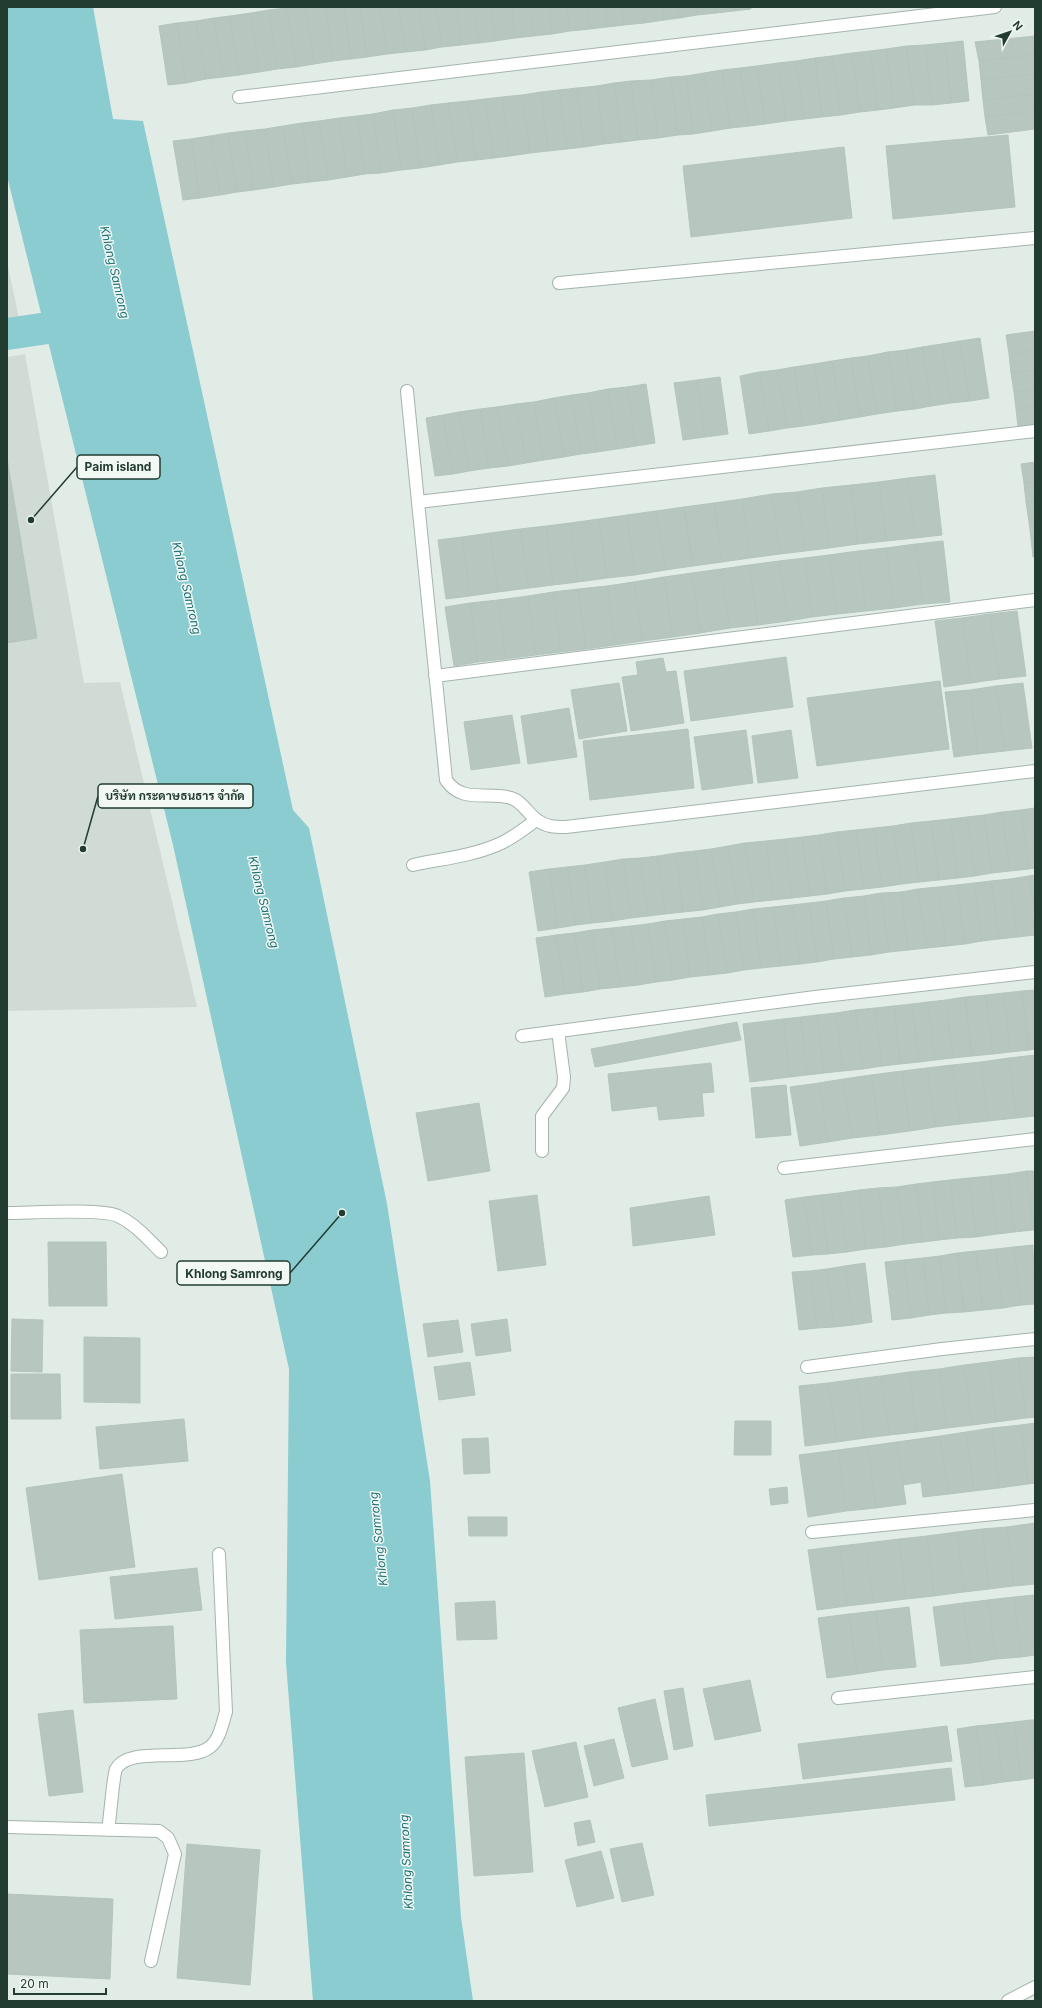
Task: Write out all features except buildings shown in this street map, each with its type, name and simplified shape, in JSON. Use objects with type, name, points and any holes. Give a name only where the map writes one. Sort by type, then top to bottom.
[{"type":"street","points":[[239,97],[995,7]]},
{"type":"street","points":[[560,283],[1035,238]]},
{"type":"street","points":[[407,391],[446,780],[451,788],[462,794],[513,798],[536,820],[550,827],[566,827],[1035,771]]},
{"type":"street","points":[[418,502],[1035,431]]},
{"type":"street","points":[[435,676],[1035,600]]},
{"type":"street","points":[[413,864],[476,852],[498,845],[512,838],[536,820]]},
{"type":"street","points":[[522,1036],[815,997],[1035,972]]},
{"type":"street","points":[[542,1151],[542,1116],[563,1088],[564,1083],[558,1031]]},
{"type":"street","points":[[784,1168],[1035,1139]]},
{"type":"street","points":[[7,1213],[102,1213],[118,1216],[134,1226],[161,1252]]},
{"type":"street","points":[[807,1367],[942,1349],[1035,1339]]},
{"type":"street","points":[[812,1532],[1035,1510]]},
{"type":"street","points":[[108,1830],[116,1770],[124,1762],[136,1758],[198,1753],[210,1747],[219,1735],[226,1712],[219,1554]]},
{"type":"street","points":[[838,1698],[1035,1677]]},
{"type":"street","points":[[7,1827],[159,1831],[168,1838],[175,1854],[151,1961]]},
{"type":"street","points":[[1008,2001],[1035,1987]]},
{"type":"shaded area","points":[[7,262],[22,332],[7,335]]},
{"type":"shaded area","points":[[25,354],[84,683],[120,682],[197,1007],[7,1011],[7,357]]},
{"type":"water","points":[[7,7],[93,7],[113,119],[143,121],[293,810],[309,828],[387,1204],[430,1481],[461,1917],[473,2001],[313,2001],[286,1663],[289,1369],[173,845],[7,176]]},
{"type":"waterway","points":[[7,334],[89,322]]},
{"type":"place","name":"Paim island","points":[[31,520]]},
{"type":"place","name":"บริษัท กระดาษธนธาร จำกัด","points":[[83,849]]},
{"type":"place","name":"Khlong Samrong","points":[[342,1213]]}]
